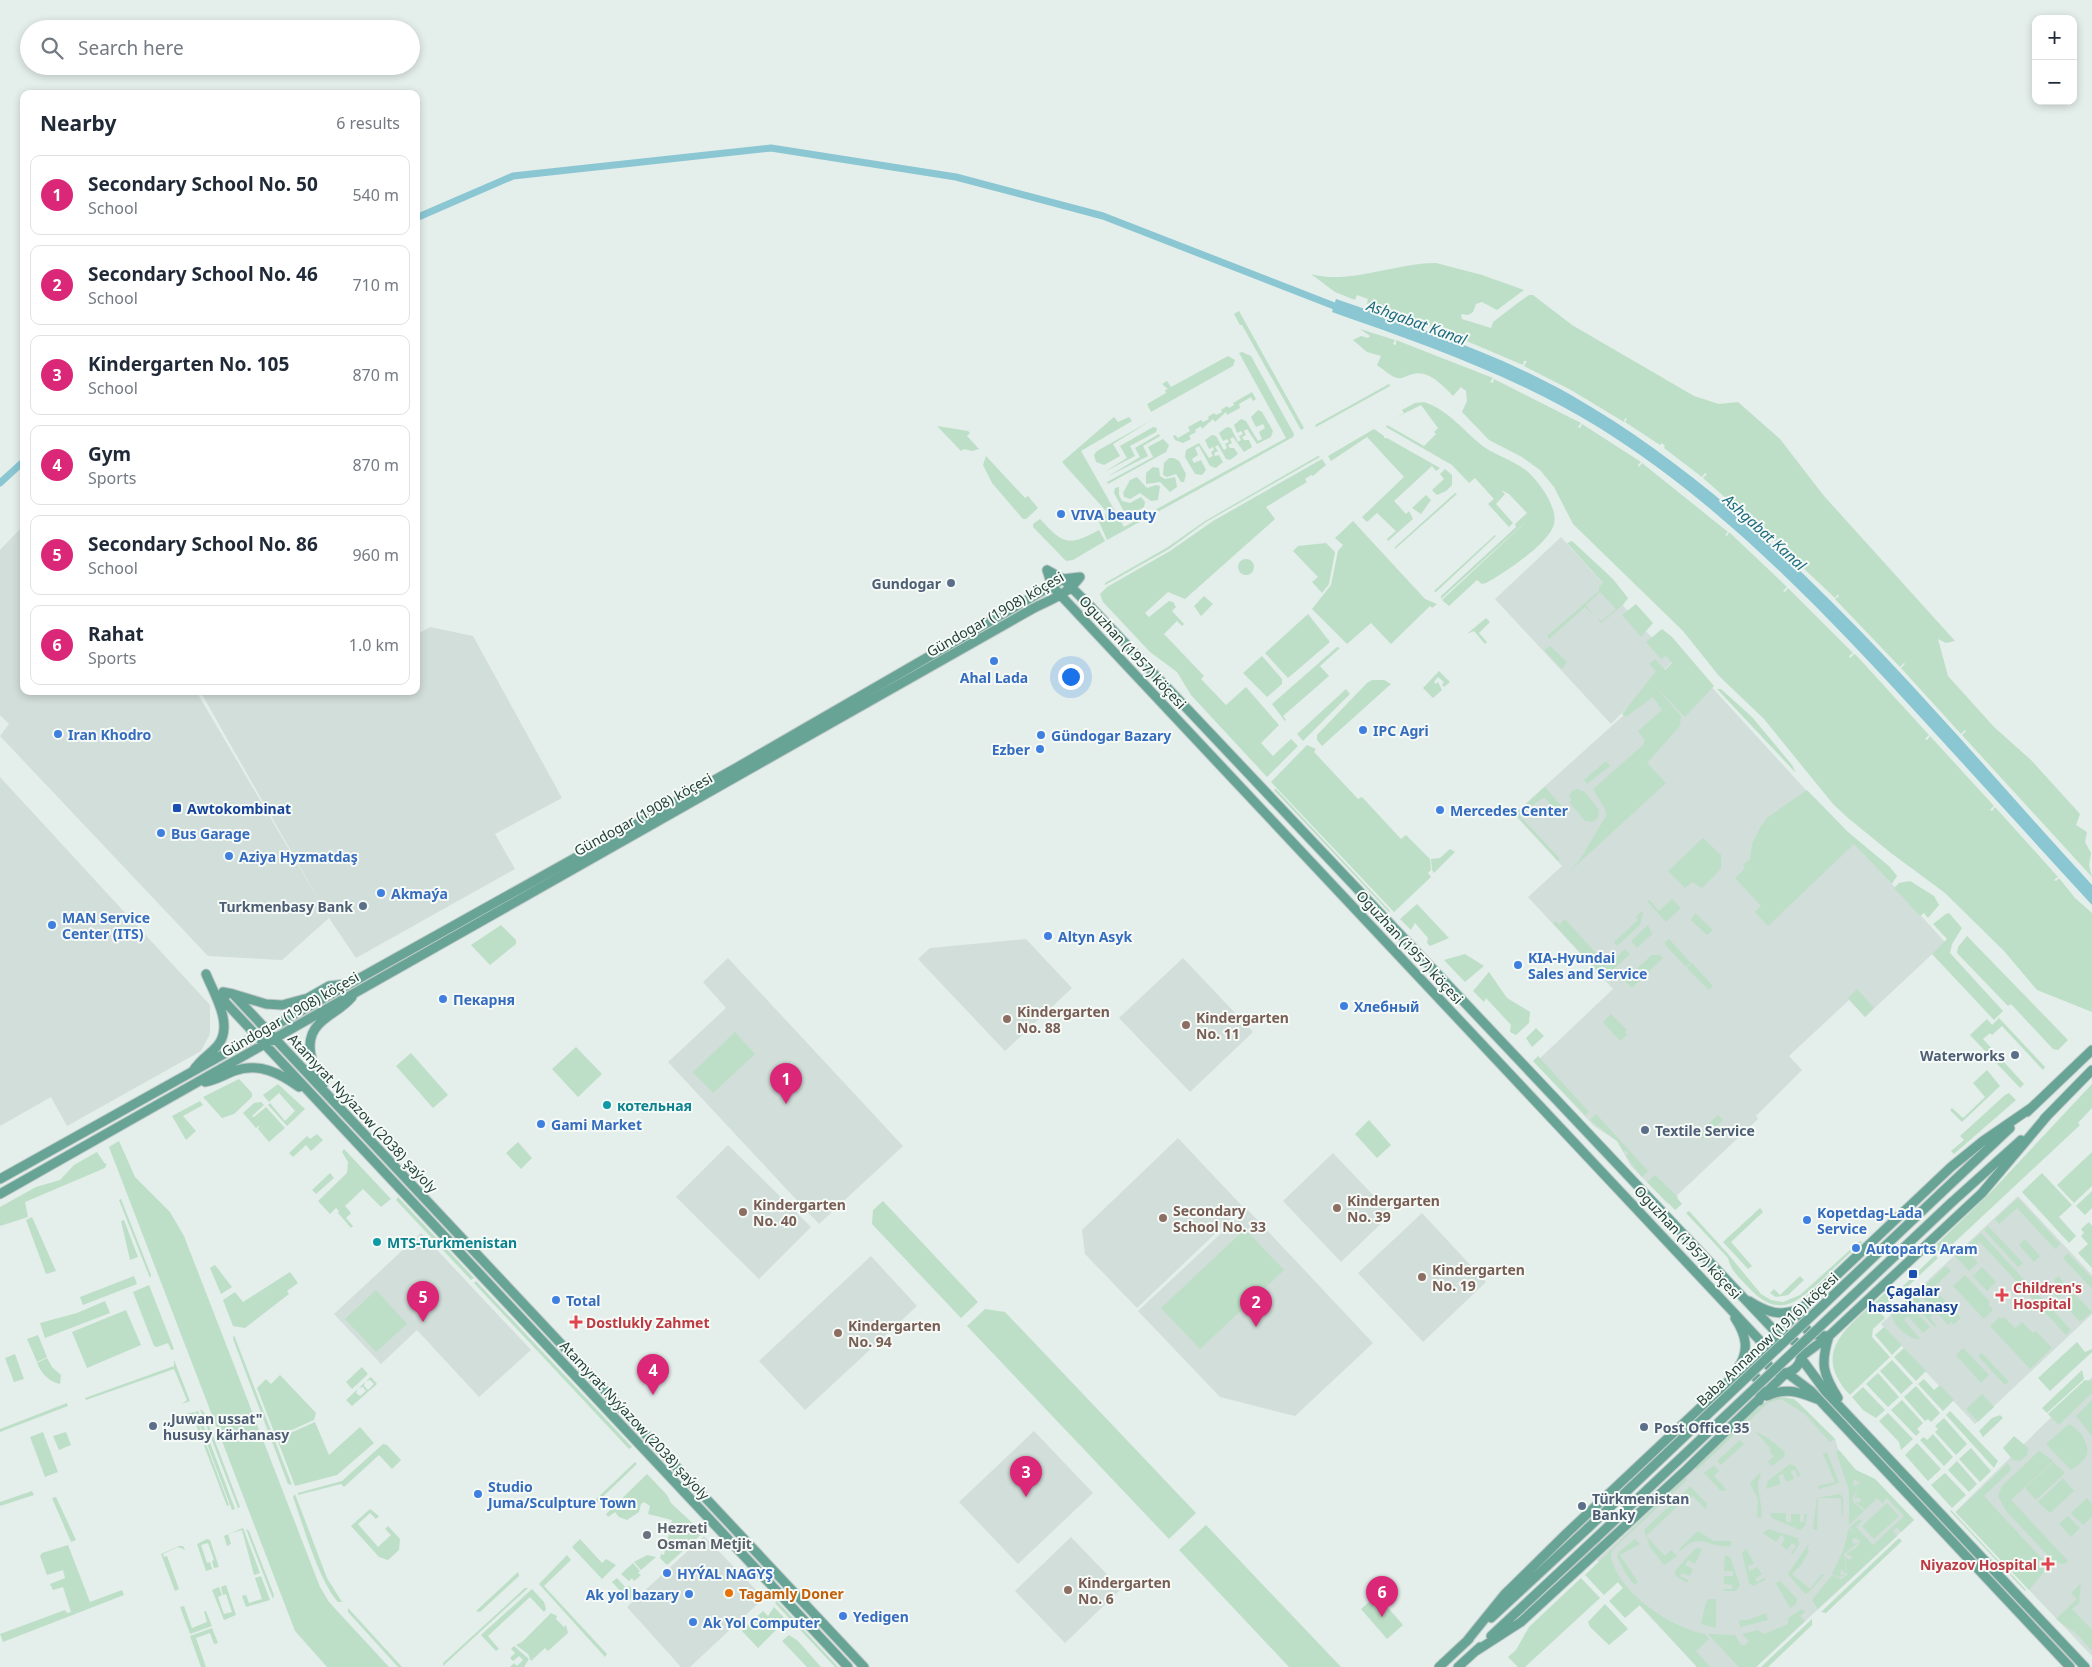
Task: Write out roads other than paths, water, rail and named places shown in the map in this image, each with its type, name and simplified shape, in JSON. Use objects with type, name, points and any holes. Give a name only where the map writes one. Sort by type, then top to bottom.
[{"type":"main road","points":[[1052,586],[1047,570],[1064,579]]},
{"type":"main road","name":"Gündogar (1908) köçesi","points":[[0,1179],[349,984],[626,834],[1034,608],[1060,596],[1072,588],[1080,577],[1064,579],[626,834],[275,1039],[98,1137],[0,1194]]},
{"type":"main road","name":"Oguzhan (1957) köçesi","points":[[1064,579],[1738,1295],[1772,1328],[1778,1337]]},
{"type":"main road","name":"Oguzhan (1957) köçesi","points":[[1052,586],[1766,1348]]},
{"type":"main road","points":[[192,1072],[201,1058],[218,1046],[223,1030],[223,1014],[206,974]]},
{"type":"main road","points":[[232,994],[259,1002],[282,1005],[308,998],[329,986],[349,984]]},
{"type":"main road","name":"Atamyrat Nyýazow (2038) şaýoly","points":[[848,1667],[225,1002],[223,992],[232,994],[267,1030],[864,1667]]},
{"type":"main road","points":[[327,1094],[311,1058],[311,1037],[318,1024],[343,1008],[356,992]]},
{"type":"main road","name":"Baba Annanow (1916) köçesi","points":[[1439,1667],[2092,1050]]},
{"type":"main road","points":[[197,1083],[215,1080],[236,1070],[260,1068],[288,1078],[318,1101]]},
{"type":"main road","name":"Baba Annanow (1916) köçesi","points":[[1458,1667],[1951,1203],[2047,1116],[2092,1070]]},
{"type":"main road","points":[[1466,1642],[1504,1595],[1735,1375],[1778,1337],[1785,1326],[1802,1308],[1951,1168],[1983,1141],[2031,1108]]},
{"type":"main road","points":[[1476,1650],[1521,1622],[1786,1373],[1797,1368],[1801,1357],[1829,1336],[1982,1193],[2047,1116]]},
{"type":"main road","points":[[94,1127],[98,1137]]},
{"type":"main road","points":[[1738,1295],[1763,1310],[1774,1314],[1782,1314],[1802,1308]]},
{"type":"main road","points":[[1725,1304],[1745,1336],[1746,1353],[1735,1375]]},
{"type":"main road","points":[[1802,1308],[1803,1326],[1808,1332],[1819,1336],[1829,1336]]},
{"type":"main road","points":[[1829,1336],[1822,1361],[1826,1380],[1846,1412]]},
{"type":"main road","points":[[1778,1337],[1795,1341],[1801,1357],[1818,1383],[2085,1667]]},
{"type":"main road","points":[[1766,1348],[1766,1362],[1769,1367],[1773,1371],[1786,1373],[1819,1400],[2070,1667]]},
{"type":"main road","points":[[1735,1375],[1747,1373],[1757,1379],[1762,1389],[1758,1401]]},
{"type":"main road","points":[[1758,1401],[1784,1390],[1798,1392],[1819,1400]]},
{"type":"water","points":[[1336,299],[1456,342],[1543,380],[1571,395],[1646,443],[1717,497],[1785,556],[1849,619],[1911,685],[2092,885],[2092,905],[1848,639],[1770,562],[1687,490],[1644,457],[1598,427],[1534,392],[1468,362],[1332,312]]},
{"type":"waterway","points":[[420,216],[513,176],[771,148],[956,177],[1103,216],[1342,309]]},
{"type":"waterway","points":[[0,483],[20,465]]},
{"type":"place","name":"VIVA beauty","points":[[1061,514]]},
{"type":"place","name":"Gundogar","points":[[951,583]]},
{"type":"place","name":"Ahal Lada","points":[[994,661]]},
{"type":"place","name":"IPC Agri","points":[[1363,730]]},
{"type":"place","name":"Iran Khodro","points":[[58,734]]},
{"type":"place","name":"Gündogar Bazary","points":[[1041,735]]},
{"type":"place","name":"Ezber","points":[[1040,749]]},
{"type":"place","name":"Awtokombinat","points":[[177,808]]},
{"type":"place","name":"Mercedes Center","points":[[1440,810]]},
{"type":"place","name":"Bus Garage","points":[[161,833]]},
{"type":"place","name":"Aziya Hyzmatdaş","points":[[229,856]]},
{"type":"place","name":"Аkmaýa","points":[[381,893]]},
{"type":"place","name":"Turkmenbasy Bank","points":[[363,906]]},
{"type":"place","name":"MAN Service Center (ITS)","points":[[52,925]]},
{"type":"place","name":"Altyn Asyk","points":[[1048,936]]},
{"type":"place","name":"KIA-Hyundai Sales and Service","points":[[1518,965]]},
{"type":"place","name":"Пекарня","points":[[443,999]]},
{"type":"place","name":"Хлебный","points":[[1344,1006]]},
{"type":"place","name":"Kindergarten No. 88","points":[[1007,1019]]},
{"type":"place","name":"Kindergarten No. 11","points":[[1186,1025]]},
{"type":"place","name":"Waterworks","points":[[2015,1055]]},
{"type":"place","name":"Secondary School No. 50","points":[[786,1104]]},
{"type":"place","name":"котельная","points":[[607,1105]]},
{"type":"place","name":"Gami Market","points":[[541,1124]]},
{"type":"place","name":"Textile Service","points":[[1645,1130]]},
{"type":"place","name":"Kindergarten No. 39","points":[[1337,1208]]},
{"type":"place","name":"Kindergarten No. 40","points":[[743,1212]]},
{"type":"place","name":"Secondary School No. 33","points":[[1163,1218]]},
{"type":"place","name":"Kopetdag-Lada Service","points":[[1807,1220]]},
{"type":"place","name":"MTS-Turkmenistan","points":[[377,1242]]},
{"type":"place","name":"Autoparts Aram","points":[[1856,1248]]},
{"type":"place","name":"Çagalar hassahanasy","points":[[1913,1274]]},
{"type":"place","name":"Kindergarten No. 19","points":[[1422,1277]]},
{"type":"place","name":"Children's Hospital","points":[[2002,1295]]},
{"type":"place","name":"Total","points":[[556,1300]]},
{"type":"place","name":"Secondary School No. 86","points":[[423,1322]]},
{"type":"place","name":"Dostlukly Zahmet","points":[[576,1322]]},
{"type":"place","name":"Secondary School No. 46","points":[[1256,1327]]},
{"type":"place","name":"Kindergarten No. 94","points":[[838,1333]]},
{"type":"place","name":"Gym","points":[[653,1395]]},
{"type":"place","name":",,Juwan ussat\" hususy kärhanasy","points":[[153,1426]]},
{"type":"place","name":"Post Office 35","points":[[1644,1427]]},
{"type":"place","name":"Studio Juma/Sculpture Town","points":[[478,1494]]},
{"type":"place","name":"Kindergarten No. 105","points":[[1026,1497]]},
{"type":"place","name":"Türkmenistan Banky","points":[[1582,1506]]},
{"type":"place","name":"Hezreti Osman Metjit","points":[[647,1535]]},
{"type":"place","name":"Niyazov Hospital","points":[[2048,1564]]},
{"type":"place","name":"HYÝAL NAGYŞ","points":[[667,1573]]},
{"type":"place","name":"Kindergarten No. 6","points":[[1068,1590]]},
{"type":"place","name":"Tagamly Doner","points":[[729,1593]]},
{"type":"place","name":"Ak yol bazary","points":[[689,1594]]},
{"type":"place","name":"Yedigen","points":[[843,1616]]},
{"type":"place","name":"Rahat","points":[[1382,1617]]},
{"type":"place","name":"Ak Yol Computer","points":[[693,1622]]},
{"type":"water label","name":"Ashgabat Kanal","points":[[1417,322]]},
{"type":"water label","name":"Ashgabat Kanal","points":[[1765,532]]}]
